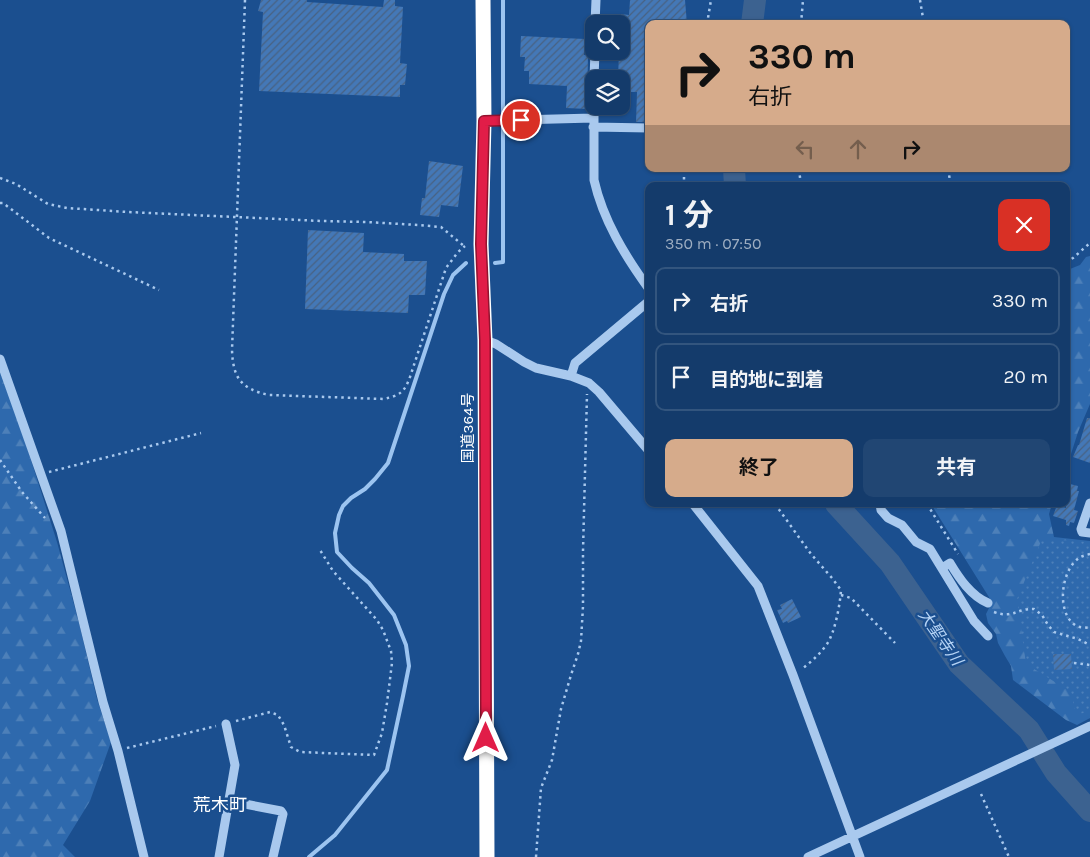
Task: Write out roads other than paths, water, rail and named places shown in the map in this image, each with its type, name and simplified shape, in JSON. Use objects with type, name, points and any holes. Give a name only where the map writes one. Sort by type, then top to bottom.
[{"type":"highway","name":"国道364号","points":[[483,0],[484,121],[481,244],[485,340],[487,857]]},
{"type":"street","points":[[595,15],[596,0]]},
{"type":"street","points":[[594,115],[594,180],[596,190],[612,229],[632,265],[645,283]]},
{"type":"street","points":[[484,121],[594,122],[645,128]]},
{"type":"street","points":[[571,376],[575,363],[645,303]]},
{"type":"street","points":[[485,340],[496,344],[536,368],[571,376],[588,383],[599,392],[645,446]]},
{"type":"street","points":[[0,359],[61,532],[144,857]]},
{"type":"street","points":[[1090,503],[1081,529],[1082,532],[1090,533]]},
{"type":"street","points":[[695,507],[758,586],[860,857]]},
{"type":"street","points":[[880,507],[888,518],[902,525],[916,542],[930,549],[974,621],[988,636]]},
{"type":"street","points":[[942,568],[950,564],[974,595],[988,603]]},
{"type":"street","points":[[219,857],[236,765],[226,724]]},
{"type":"street","points":[[808,857],[1090,726]]},
{"type":"street","points":[[229,800],[282,811],[283,814],[273,857]]},
{"type":"waterway","points":[[495,263],[503,262],[503,0]]},
{"type":"waterway","name":"大聖寺川","points":[[752,20],[755,0]]},
{"type":"waterway","name":"大聖寺川","points":[[734,172],[735,182]]},
{"type":"waterway","points":[[309,857],[335,835],[387,770],[409,666],[406,645],[394,615],[369,583],[337,552],[335,533],[339,515],[343,506],[365,489],[388,463],[444,294],[453,275],[466,263]]},
{"type":"waterway","name":"大聖寺川","points":[[839,507],[890,563],[959,664],[1029,730],[1056,773],[1090,811]]},
{"type":"district","name":"荒木町","points":[[220,805]]}]
